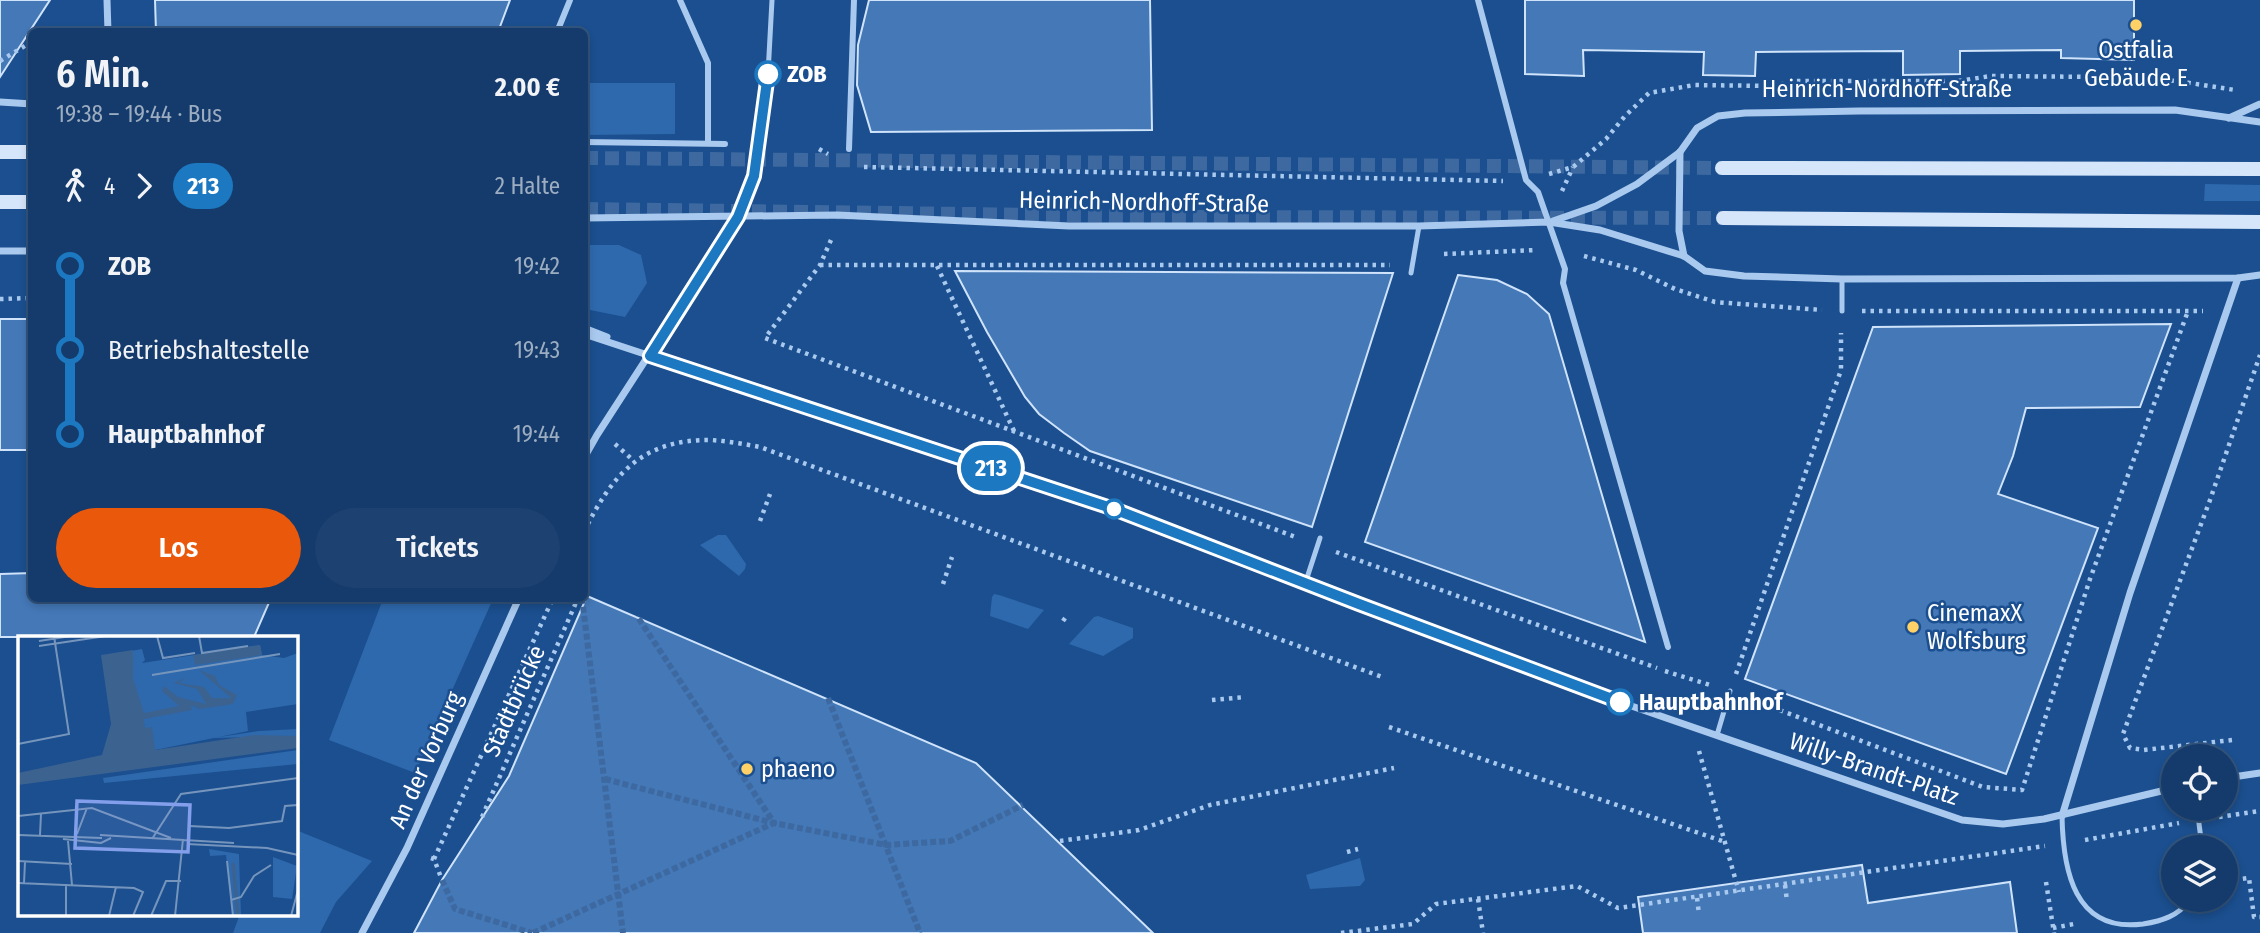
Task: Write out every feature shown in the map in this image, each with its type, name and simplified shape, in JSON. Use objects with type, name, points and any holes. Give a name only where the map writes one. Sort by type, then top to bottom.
[{"type":"main road","points":[[0,152],[28,152]]},
{"type":"main road","points":[[1722,168],[2260,169]]},
{"type":"main road","points":[[0,202],[28,202]]},
{"type":"main road","points":[[1723,218],[2260,222]]},
{"type":"street","points":[[107,0],[108,28]]},
{"type":"street","points":[[559,28],[570,0]]},
{"type":"street","points":[[680,0],[708,63],[708,143]]},
{"type":"street","points":[[849,149],[854,0]]},
{"type":"street","points":[[1478,0],[1526,180],[1538,192],[1565,269],[1563,283],[1668,647]]},
{"type":"street","points":[[0,102],[28,104]]},
{"type":"street","points":[[2229,118],[2260,104]]},
{"type":"street","name":"Heinrich-Nordhoff-Straße","points":[[1549,222],[1597,206],[1637,184],[1680,152],[1697,128],[1718,116],[1745,113],[2164,110],[2260,122]]},
{"type":"street","points":[[588,142],[726,144]]},
{"type":"street","points":[[1680,152],[1679,231],[1684,256]]},
{"type":"street","name":"Heinrich-Nordhoff-Straße","points":[[588,218],[837,215],[1069,226],[1419,226],[1549,222],[1600,230],[1684,256],[1705,271],[1744,276],[1842,279],[2238,278],[2260,275]]},
{"type":"street","points":[[588,451],[738,217]]},
{"type":"street","points":[[0,251],[28,251]]},
{"type":"street","points":[[2062,816],[2130,593],[2238,278]]},
{"type":"street","points":[[588,330],[650,356]]},
{"type":"street","points":[[588,335],[650,356]]},
{"type":"street","name":"Willy-Brandt-Platz","points":[[650,356],[1114,509],[1617,701],[1962,820],[2003,824],[2062,816],[2161,791]]},
{"type":"street","name":"An der Vorburg","points":[[362,933],[407,848],[517,602]]},
{"type":"street","points":[[2238,776],[2260,773]]},
{"type":"lane","points":[[738,217],[754,176],[768,74],[772,0]]},
{"type":"lane","points":[[1411,273],[1419,226]]},
{"type":"lane","points":[[1842,279],[1842,311]]},
{"type":"lane","points":[[1305,584],[1320,538]]},
{"type":"lane","points":[[1717,735],[1730,691]]},
{"type":"lane","points":[[2062,816],[2062,844],[2081,904],[2102,920],[2128,926],[2170,918],[2178,912]]},
{"type":"path","points":[[0,61],[28,44]]},
{"type":"path","points":[[862,167],[1475,182],[1526,180]]},
{"type":"path","points":[[831,240],[820,265],[765,338],[1317,546],[1655,667],[1730,691],[1983,787],[2022,790],[2090,579],[2189,311]]},
{"type":"path","points":[[1444,254],[1558,249]]},
{"type":"path","points":[[820,265],[1390,265]]},
{"type":"path","points":[[937,266],[1014,431]]},
{"type":"path","points":[[0,299],[28,299]]},
{"type":"path","points":[[1730,691],[1841,370],[1842,311]]},
{"type":"path","points":[[2232,740],[2144,750],[2130,748],[2123,733],[2260,355]]},
{"type":"path","points":[[588,524],[599,502],[634,461],[661,446],[711,440],[760,447],[1382,677]]},
{"type":"path","points":[[615,443],[634,461]]},
{"type":"path","points":[[760,522],[770,494]]},
{"type":"path","points":[[943,584],[952,556]]},
{"type":"path","points":[[442,880],[434,859],[552,602]]},
{"type":"path","name":"Stadtbrücke","points":[[482,817],[576,602]]},
{"type":"path","points":[[1212,700],[1245,697]]},
{"type":"path","points":[[1389,727],[1726,842]]},
{"type":"path","points":[[1696,745],[1740,892]]},
{"type":"path","points":[[1060,841],[1139,830],[1210,805],[1394,768]]},
{"type":"path","points":[[2238,814],[2260,811]]},
{"type":"path","points":[[1341,933],[1413,924],[1436,904],[1577,886],[1618,908],[2062,844],[2192,821]]},
{"type":"path","points":[[1347,852],[1357,849]]},
{"type":"path","points":[[2045,874],[2054,933]]},
{"type":"path","points":[[2238,879],[2249,878],[2254,918],[2260,916]]},
{"type":"path","points":[[1785,885],[1787,901]]},
{"type":"path","points":[[1696,898],[1699,914]]},
{"type":"path","points":[[1478,899],[1483,933]]},
{"type":"shaded area","points":[[588,83],[675,83],[675,134],[588,135]]},
{"type":"shaded area","points":[[2205,184],[2260,185],[2260,201],[2204,201]]},
{"type":"shaded area","points":[[588,245],[619,245],[641,255],[647,283],[625,317],[588,310]]},
{"type":"shaded area","points":[[718,535],[726,535],[746,564],[739,576],[700,545]]},
{"type":"shaded area","points":[[994,594],[1044,610],[1028,629],[990,616]]},
{"type":"shaded area","points":[[382,602],[492,602],[415,773],[329,740]]},
{"type":"shaded area","points":[[1098,616],[1133,628],[1133,638],[1103,656],[1069,644]]},
{"type":"shaded area","points":[[298,831],[372,861],[336,902],[320,933],[233,933],[239,916],[298,916]]},
{"type":"shaded area","points":[[1360,858],[1365,880],[1360,886],[1310,889],[1306,875]]},
{"type":"building","points":[[0,0],[50,0],[32,28],[28,28],[28,34],[0,77]]},
{"type":"building","points":[[155,0],[510,0],[500,28],[156,28]]},
{"type":"building","points":[[869,0],[1150,0],[1152,130],[871,132],[857,85],[858,45]]},
{"type":"building","points":[[1525,0],[2134,0],[2134,60],[2061,58],[2061,50],[1960,51],[1960,74],[1903,75],[1903,51],[1756,52],[1755,76],[1703,75],[1704,52],[1583,50],[1584,76],[1525,74]]},
{"type":"building","points":[[955,271],[1393,273],[1312,527],[1090,451],[1064,433],[1039,414],[1025,397]]},
{"type":"building","points":[[1458,275],[1497,280],[1527,294],[1549,314],[1645,642],[1365,542]]},
{"type":"building","points":[[0,319],[28,319],[28,450],[0,450]]},
{"type":"building","name":"CinemaxX Wolfsburg","points":[[2171,324],[2140,407],[2026,408],[2013,456],[1998,494],[2098,528],[2006,774],[1745,679],[1873,327]]},
{"type":"building","points":[[28,573],[28,602],[269,602],[254,636],[0,637],[0,574]]},
{"type":"building","name":"phaeno","points":[[588,596],[976,763],[1153,933],[414,933],[442,880],[509,776],[584,602],[588,602]]},
{"type":"building","points":[[1862,865],[1868,903],[2010,882],[2017,933],[1643,933],[1638,897]]},
{"type":"tunnel","points":[[588,158],[1722,168]]},
{"type":"tunnel","points":[[588,209],[1196,217],[1723,218]]},
{"type":"tunnel","points":[[582,602],[623,933]]},
{"type":"tunnel","points":[[533,933],[774,823],[637,616]]},
{"type":"tunnel","points":[[828,698],[920,933]]},
{"type":"tunnel","points":[[605,779],[774,823],[886,845],[950,841],[1023,805]]},
{"type":"tunnel","points":[[442,880],[455,909],[532,933]]},
{"type":"bus line","name":"213","points":[[768,74],[754,176],[738,217],[650,356],[1114,509],[1620,702]]},
{"type":"place","name":"Ostfalia Gebäude E","points":[[2136,25]]},
{"type":"place","name":"ZOB","points":[[768,74]]},
{"type":"place","name":"CinemaxX Wolfsburg","points":[[1913,627]]},
{"type":"place","name":"Hauptbahnhof","points":[[1620,702]]},
{"type":"place","name":"phaeno","points":[[747,769]]}]
